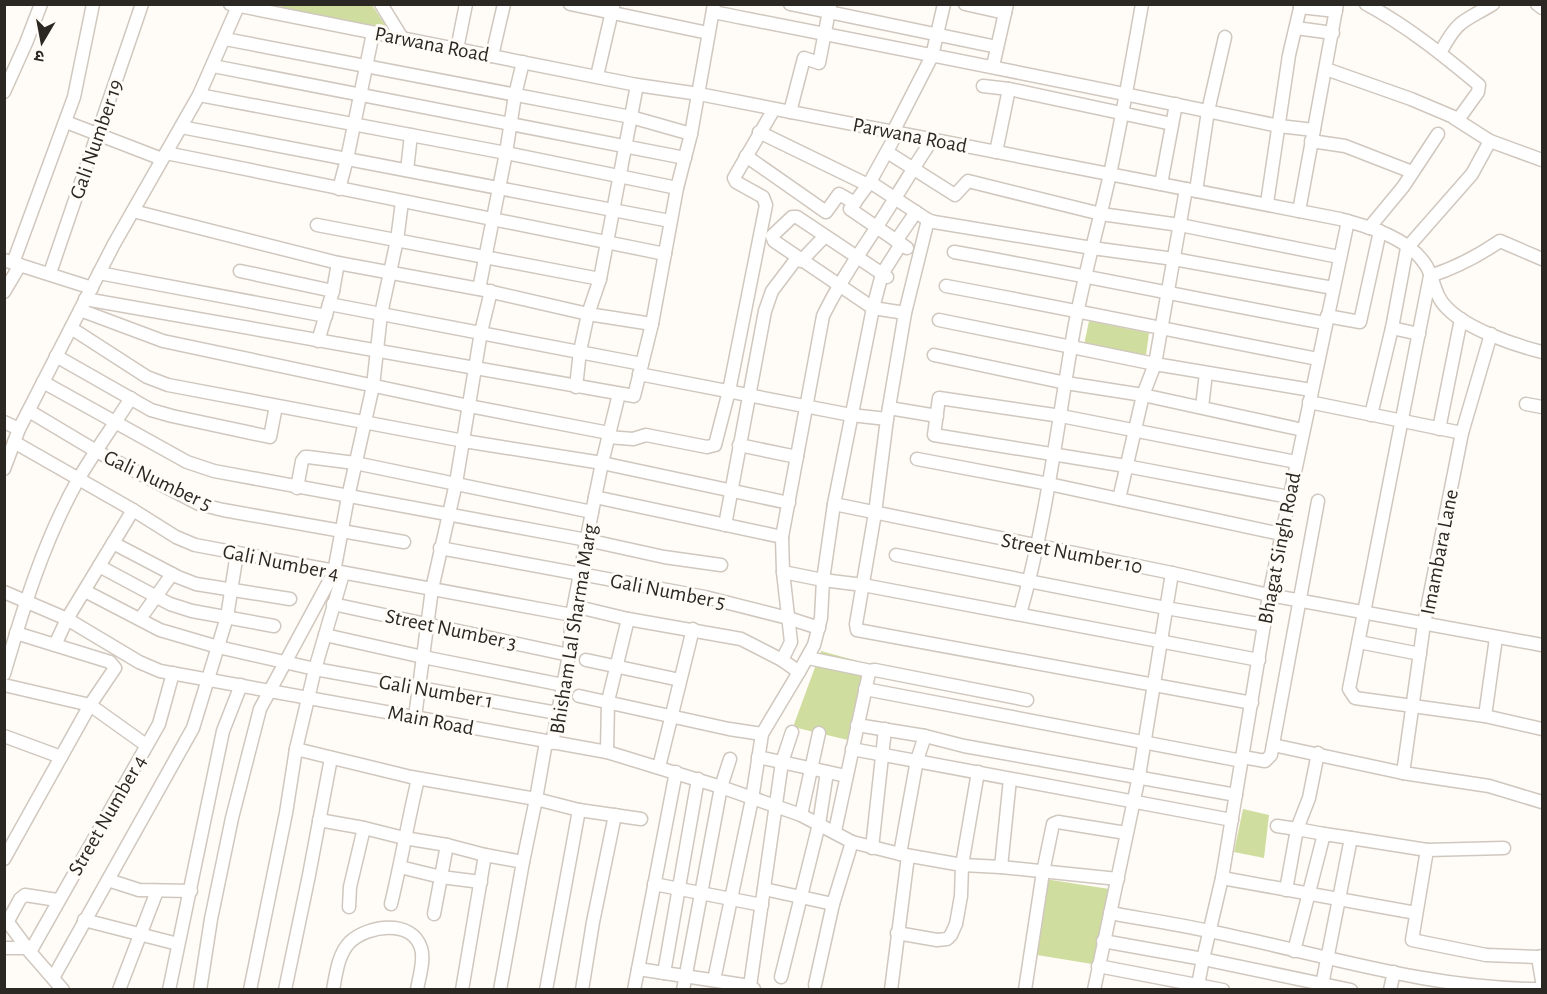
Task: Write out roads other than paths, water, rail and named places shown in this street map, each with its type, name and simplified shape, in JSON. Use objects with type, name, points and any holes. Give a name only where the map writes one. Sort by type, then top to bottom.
[{"type":"street","points":[[4,92],[41,4]]},
{"type":"street","points":[[4,292],[13,262],[66,122],[80,75],[93,4]]},
{"type":"street","name":"Gali Number 19","points":[[50,273],[142,4]]},
{"type":"street","points":[[381,4],[402,38]]},
{"type":"street","points":[[492,56],[504,4]]},
{"type":"street","points":[[570,4],[613,9],[708,33]]},
{"type":"street","points":[[790,4],[830,8],[997,47]]},
{"type":"street","points":[[901,244],[850,210],[869,184],[887,152],[932,56],[944,4]]},
{"type":"street","points":[[965,4],[1006,9],[993,66]]},
{"type":"street","points":[[1020,614],[1030,580],[1055,455],[1084,275],[1110,174],[1142,4]]},
{"type":"street","points":[[1366,4],[1391,17],[1440,53],[1480,87],[1460,117],[1454,118]]},
{"type":"street","points":[[1440,53],[1450,33],[1457,25],[1493,4]]},
{"type":"street","points":[[1537,4],[1542,8]]},
{"type":"street","points":[[4,469],[19,429],[99,273],[199,95],[225,39],[236,5]]},
{"type":"street","name":"Parwana Road","points":[[236,5],[637,85],[699,94],[1267,203],[1347,221],[1394,237],[1407,248],[1426,267],[1447,309],[1461,319],[1519,346],[1542,352]]},
{"type":"street","points":[[457,49],[466,5]]},
{"type":"street","points":[[1267,203],[1289,55],[1300,6],[1337,8],[1299,211]]},
{"type":"street","points":[[86,299],[634,396],[652,324],[670,221],[691,134],[713,8],[825,34],[993,66],[1279,126],[1313,135],[1413,172]]},
{"type":"street","points":[[790,112],[804,58],[819,63],[830,8]]},
{"type":"street","points":[[597,76],[613,9]]},
{"type":"street","points":[[1296,28],[1333,33]]},
{"type":"street","points":[[339,189],[373,33]]},
{"type":"street","points":[[1119,499],[1143,395],[1155,364],[1180,225],[1191,190],[1225,37]]},
{"type":"street","points":[[225,39],[631,117],[691,134]]},
{"type":"street","points":[[415,717],[432,589],[456,483],[481,332],[485,257],[523,62]]},
{"type":"street","points":[[213,66],[685,158]]},
{"type":"street","points":[[1326,69],[1411,99],[1454,118],[1490,141],[1542,160]]},
{"type":"street","points":[[576,387],[580,351],[588,314],[600,279],[637,85]]},
{"type":"street","points":[[983,86],[1009,89],[1172,124]]},
{"type":"street","points":[[996,152],[1009,89]]},
{"type":"street","points":[[199,95],[677,188]]},
{"type":"street","points":[[1161,184],[1176,104]]},
{"type":"street","points":[[13,262],[50,273],[86,299],[163,341],[609,435],[633,439],[646,435],[707,447],[715,445],[729,391],[766,205],[763,197],[734,180],[774,109]]},
{"type":"street","points":[[66,122],[164,156],[665,254]]},
{"type":"street","points":[[181,127],[670,221]]},
{"type":"street","points":[[759,132],[869,184],[928,220],[1092,248],[1174,259],[1333,288]]},
{"type":"street","points":[[954,252],[1084,275],[1168,294],[1326,320],[1360,322],[1375,230],[1438,134]]},
{"type":"street","points":[[407,170],[411,135]]},
{"type":"street","points":[[782,660],[791,645],[783,572],[782,537],[823,316],[837,285],[932,140]]},
{"type":"street","points":[[1371,416],[1392,328],[1407,248],[1472,174],[1490,141]]},
{"type":"street","points":[[887,152],[955,195],[968,182],[1101,214],[1180,225],[1339,256]]},
{"type":"street","points":[[746,156],[826,213],[840,194],[855,203]]},
{"type":"street","points":[[250,990],[286,813],[296,749],[333,604],[342,530],[373,386],[381,314],[398,240],[402,202]]},
{"type":"street","points":[[133,211],[338,263],[485,290],[588,314],[652,324]]},
{"type":"street","points":[[714,980],[752,799],[762,734],[808,658],[819,628],[834,504],[873,308],[885,276],[916,212]]},
{"type":"street","points":[[885,276],[800,218],[792,218],[773,235],[772,238],[799,259],[873,308],[905,313]]},
{"type":"street","points":[[928,220],[905,313],[856,624],[857,630],[1252,702]]},
{"type":"street","name":"Bhagat Singh Road","points":[[1198,985],[1222,878],[1269,595],[1347,221]]},
{"type":"street","points":[[317,225],[600,279]]},
{"type":"street","points":[[725,525],[768,300],[778,280],[825,236]]},
{"type":"street","points":[[1542,259],[1500,241],[1450,270],[1430,276],[1349,689],[1352,696],[1485,716],[1542,729]]},
{"type":"street","points":[[318,341],[333,291],[338,263]]},
{"type":"street","points":[[240,271],[333,291]]},
{"type":"street","points":[[99,273],[328,310],[381,314],[481,332],[580,351],[640,369],[729,391],[851,415],[937,416]]},
{"type":"street","points":[[946,286],[1078,310],[1161,329],[1318,359]]},
{"type":"street","points":[[1439,429],[1461,319]]},
{"type":"street","points":[[939,320],[1206,373],[1310,396],[1371,416],[1462,433]]},
{"type":"street","points":[[71,327],[156,381],[364,423],[602,463],[789,503]]},
{"type":"street","points":[[1392,328],[1419,334]]},
{"type":"street","name":"Imambara Lane","points":[[1403,773],[1424,624],[1462,433],[1491,334]]},
{"type":"street","points":[[934,355],[1066,383],[1143,395],[1303,430]]},
{"type":"street","points":[[56,356],[151,410],[172,417],[270,437],[276,406]]},
{"type":"street","points":[[1202,408],[1206,373]]},
{"type":"street","points":[[43,382],[117,421],[187,462],[200,466],[297,488],[587,540],[664,557],[721,565]]},
{"type":"street","name":"Bhisham Lal Sharma Marg","points":[[619,394],[602,463],[573,611],[564,685],[549,742],[607,752],[698,779],[801,815],[852,842],[872,848],[962,865],[1118,879]]},
{"type":"street","points":[[4,674],[25,601],[42,555],[79,479],[131,398]]},
{"type":"street","points":[[1289,497],[1126,466],[934,435],[939,398],[1061,416],[1296,462]]},
{"type":"street","points":[[1526,404],[1542,407]]},
{"type":"street","name":"Gali Number 5","points":[[29,411],[96,451],[199,504],[404,542]]},
{"type":"street","points":[[4,422],[19,429]]},
{"type":"street","name":"Gali Number 4","points":[[14,442],[176,537],[195,545],[432,589],[693,629],[750,642],[799,672]]},
{"type":"street","points":[[739,446],[797,457]]},
{"type":"street","points":[[297,488],[302,461],[305,457],[355,463],[592,512]]},
{"type":"street","points":[[917,459],[1049,484],[1281,534]]},
{"type":"street","points":[[595,497],[782,537]]},
{"type":"street","points":[[865,689],[1143,742],[1265,761],[1273,745],[1318,501]]},
{"type":"street","name":"Street Number 10","points":[[834,504],[1269,595],[1542,645]]},
{"type":"street","points":[[55,645],[67,619],[133,510]]},
{"type":"street","points":[[113,543],[196,584],[290,599]]},
{"type":"street","name":"Gali Number 5","points":[[440,548],[705,597],[819,628]]},
{"type":"street","points":[[53,978],[194,728],[227,617],[237,553]]},
{"type":"street","points":[[896,555],[1166,608],[1264,624]]},
{"type":"street","points":[[99,566],[180,608],[274,626]]},
{"type":"street","points":[[783,572],[1259,660]]},
{"type":"street","points":[[200,990],[211,919],[232,818],[260,709],[268,690],[338,573]]},
{"type":"street","points":[[1094,990],[1138,776],[1172,573]]},
{"type":"street","points":[[140,619],[172,574]]},
{"type":"street","name":"Gali Number 1","points":[[84,591],[168,633],[218,647],[315,669],[557,713]]},
{"type":"street","name":"Main Road","points":[[4,592],[67,619],[148,667],[549,742]]},
{"type":"street","name":"Street Number 3","points":[[333,604],[569,655]]},
{"type":"street","points":[[607,752],[608,701],[628,619]]},
{"type":"street","points":[[659,767],[693,629]]},
{"type":"street","points":[[4,859],[90,705],[114,672],[114,666],[110,662],[16,633]]},
{"type":"street","points":[[325,635],[564,685]]},
{"type":"street","points":[[1485,716],[1496,638]]},
{"type":"street","points":[[1359,642],[1420,654]]},
{"type":"street","points":[[808,658],[1027,700]]},
{"type":"street","points":[[586,660],[680,681]]},
{"type":"street","points":[[835,831],[868,671]]},
{"type":"street","name":"Street Number 4","points":[[28,950],[165,709],[173,673]]},
{"type":"street","points":[[4,685],[90,705],[146,745]]},
{"type":"street","points":[[169,990],[224,731],[241,685]]},
{"type":"street","points":[[579,696],[729,729],[762,734]]},
{"type":"street","points":[[857,725],[1236,795]]},
{"type":"street","points":[[872,848],[885,729]]},
{"type":"street","points":[[638,969],[745,987],[762,905],[782,762],[792,732]]},
{"type":"street","points":[[801,815],[813,769],[819,733]]},
{"type":"street","points":[[4,736],[62,757]]},
{"type":"street","points":[[891,990],[904,855],[917,759],[925,736]]},
{"type":"street","points":[[500,990],[523,862],[549,742]]},
{"type":"street","points":[[1273,745],[1403,773],[1489,786],[1542,802]]},
{"type":"street","points":[[296,749],[418,779],[579,810],[641,819]]},
{"type":"street","points":[[852,749],[917,759],[1010,779],[1232,820]]},
{"type":"street","points":[[1286,890],[1297,829],[1309,798],[1318,753]]},
{"type":"street","points":[[758,757],[846,776]]},
{"type":"street","points":[[285,990],[331,758]]},
{"type":"street","points":[[683,990],[721,788],[730,759]]},
{"type":"street","points":[[634,990],[676,772]]},
{"type":"street","points":[[781,977],[819,824],[827,772]]},
{"type":"street","points":[[897,933],[937,940],[947,939],[951,935],[956,924],[961,896],[962,865],[978,772]]},
{"type":"street","points":[[391,904],[418,779]]},
{"type":"street","points":[[664,973],[698,779]]},
{"type":"street","points":[[1001,867],[1010,779]]},
{"type":"street","points":[[546,990],[579,810]]},
{"type":"street","points":[[582,990],[615,815]]},
{"type":"street","points":[[319,820],[523,862]]},
{"type":"street","points":[[1025,990],[1051,827],[1055,823],[1126,833]]},
{"type":"street","points":[[1277,826],[1426,850],[1504,848]]},
{"type":"street","points":[[349,907],[350,887],[364,828]]},
{"type":"street","points":[[1294,951],[1324,834]]},
{"type":"street","points":[[1322,986],[1351,838]]},
{"type":"street","points":[[815,985],[833,904],[852,842]]},
{"type":"street","points":[[434,914],[447,845]]},
{"type":"street","points":[[1426,850],[1412,938],[1414,942],[1493,956],[1540,957],[1542,981]]},
{"type":"street","points":[[462,990],[485,855]]},
{"type":"street","points":[[400,867],[441,877],[481,882]]},
{"type":"street","points":[[1222,878],[1416,913]]},
{"type":"street","points":[[108,880],[139,890],[191,891]]},
{"type":"street","points":[[654,884],[762,905]]},
{"type":"street","points":[[764,889],[833,904]]},
{"type":"street","points":[[119,990],[157,891]]},
{"type":"street","points":[[57,900],[25,895],[6,919],[28,950],[62,989]]},
{"type":"street","points":[[1110,913],[1209,930],[1394,972],[1431,984],[1542,989]]},
{"type":"street","points":[[84,920],[178,944]]},
{"type":"street","points":[[333,990],[342,953],[349,943],[373,929],[386,927],[404,930],[416,938],[421,947],[423,955],[417,990]]},
{"type":"street","points":[[1103,941],[1351,990]]},
{"type":"street","points":[[4,948],[28,950]]},
{"type":"street","points":[[1098,966],[1223,990]]},
{"type":"street","points":[[1390,990],[1394,972]]}]
